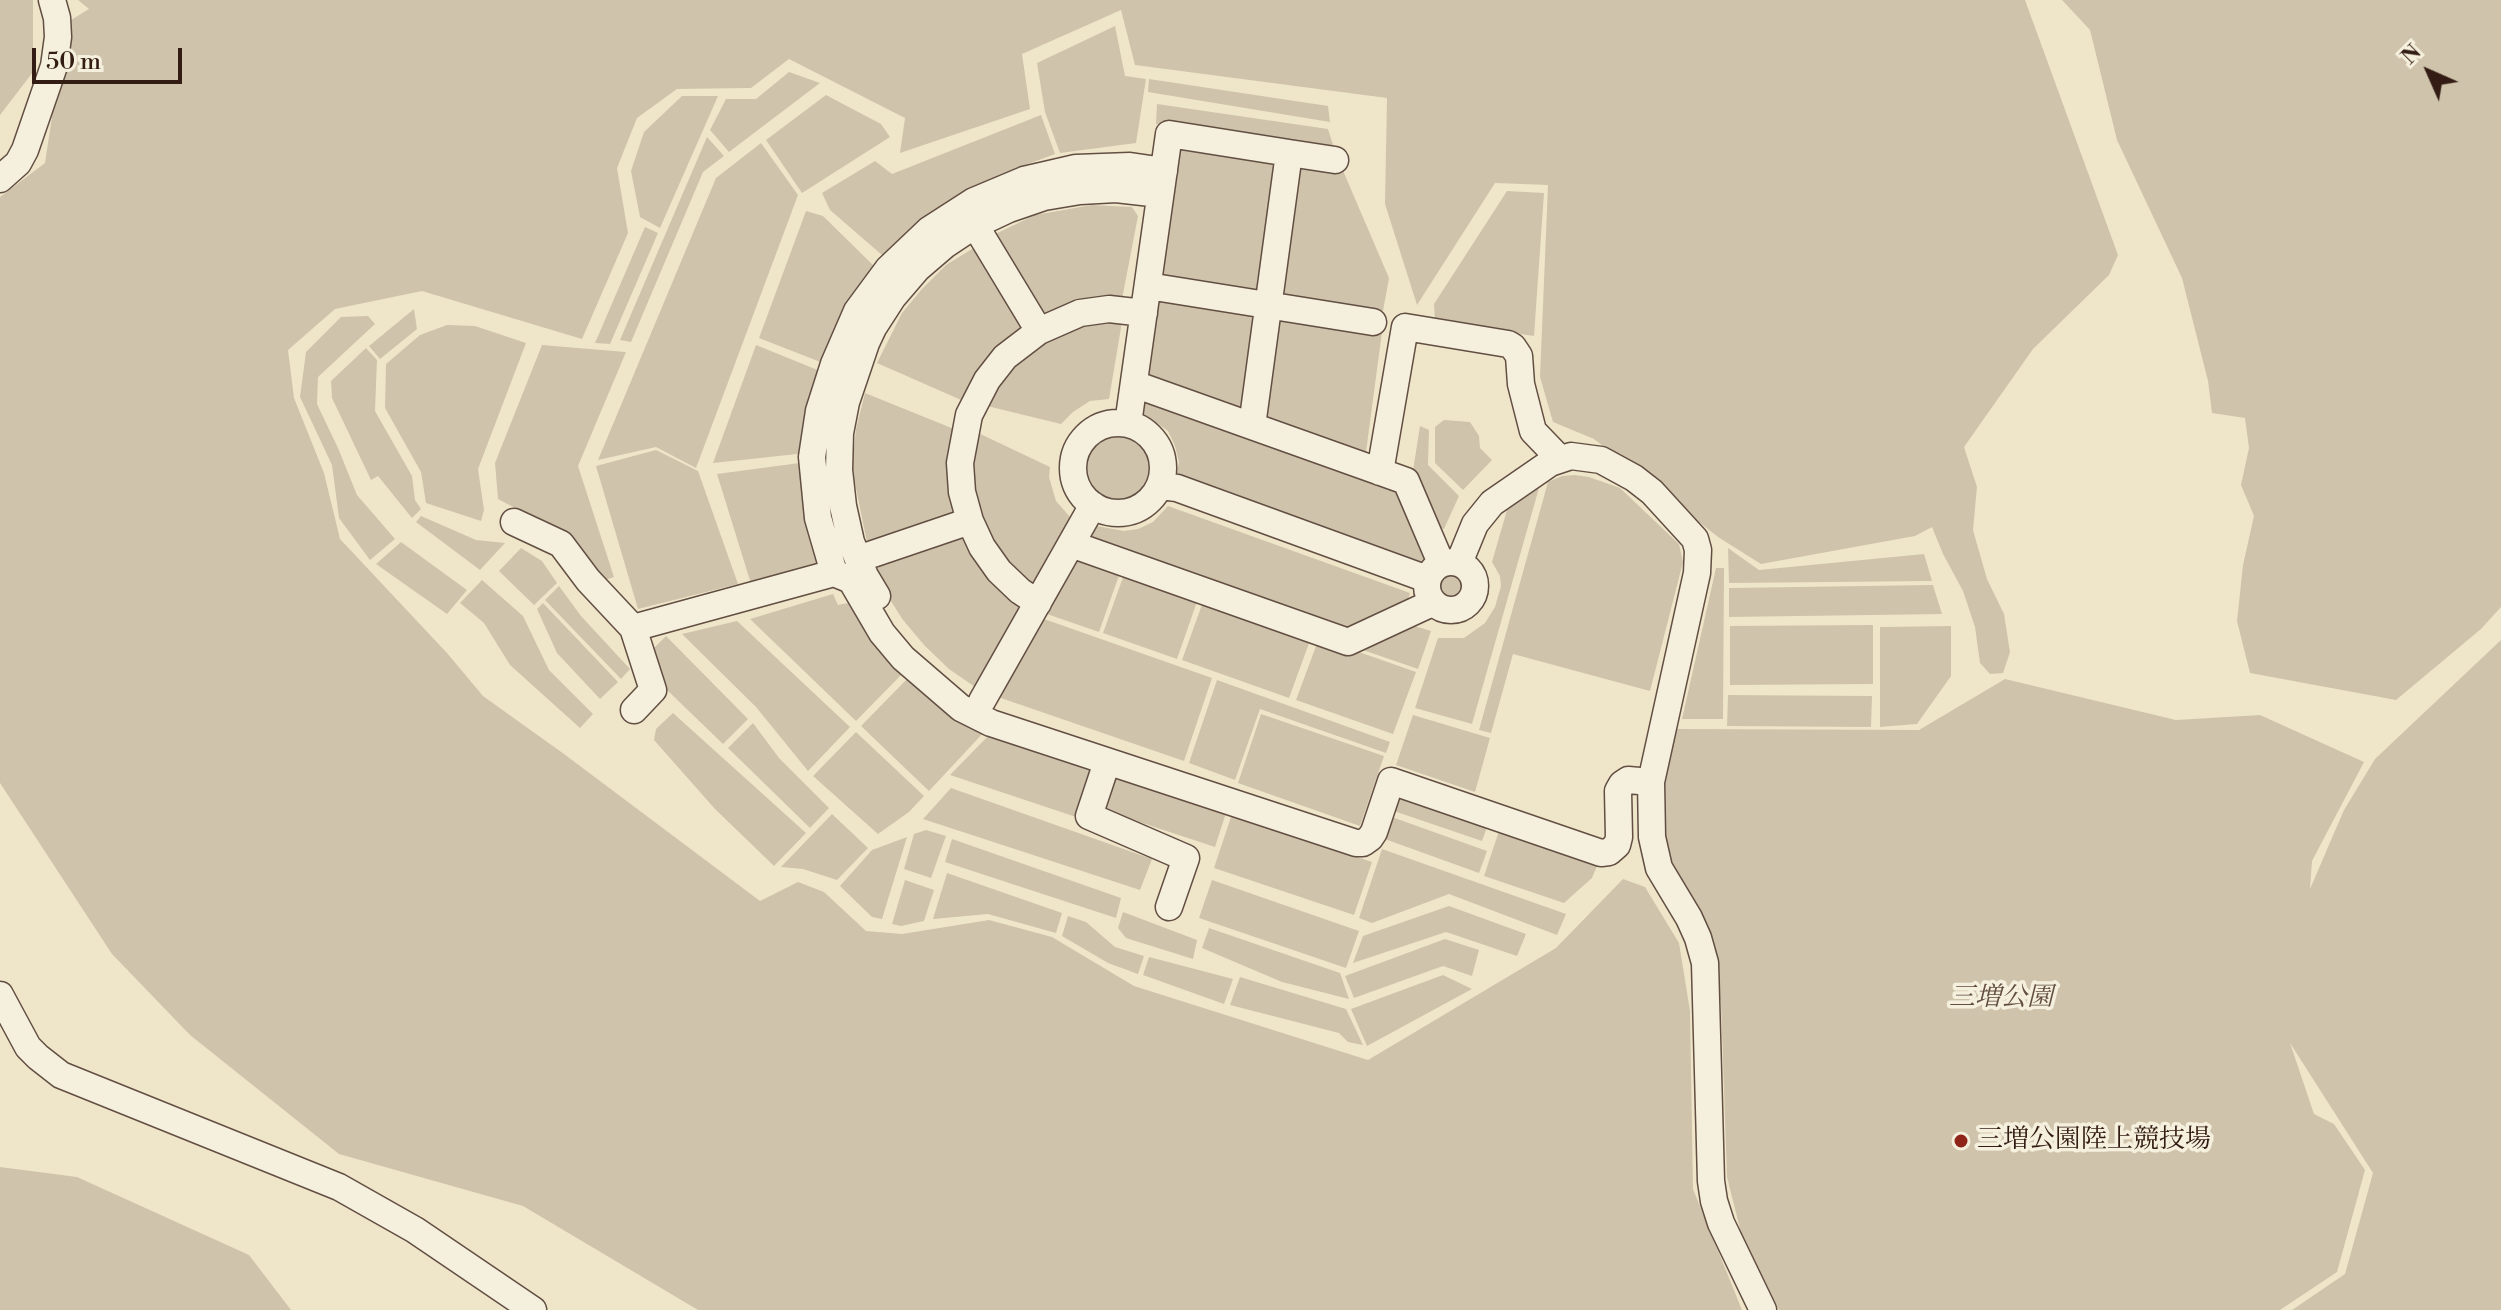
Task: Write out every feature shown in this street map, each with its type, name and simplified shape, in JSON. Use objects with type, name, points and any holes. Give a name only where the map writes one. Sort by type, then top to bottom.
[{"type":"street","points":[[0,179],[18,163],[25,150],[54,66],[58,37],[52,0]]},
{"type":"street","points":[[1128,424],[1169,134],[1335,160]]},
{"type":"street","points":[[1252,426],[1289,153]]},
{"type":"street","points":[[834,573],[818,518],[812,457],[819,411],[834,364],[857,311],[888,269],[929,230],[974,201],[1024,180],[1076,168],[1130,166],[1162,182]]},
{"type":"street","points":[[1107,762],[1088,742],[982,701],[958,686],[906,637],[883,608],[851,542],[839,470],[840,433],[855,372],[873,328],[893,297],[945,245],[975,225],[1044,197],[1162,182]]},
{"type":"street","points":[[975,225],[1039,331]]},
{"type":"street","points":[[1148,286],[1373,322]]},
{"type":"street","points":[[1038,603],[999,571],[982,547],[970,521],[962,492],[960,463],[969,415],[987,380],[1005,357],[1039,331],[1080,313],[1109,309],[1144,313]]},
{"type":"street","points":[[1380,472],[1405,327],[1513,347],[1519,356],[1521,384],[1533,431],[1560,459]]},
{"type":"street","points":[[1134,384],[1406,481],[1440,577]]},
{"type":"street","points":[[1117,423],[1128,424],[1139,428],[1156,443],[1163,464],[1160,486],[1143,506],[1118,513],[1105,511],[1093,505],[1078,488],[1073,466],[1075,455],[1087,436],[1096,429],[1117,423]]},
{"type":"street","points":[[1071,544],[1348,642],[1440,577],[1483,512],[1503,494],[1560,459],[1585,456],[1617,467],[1652,492],[1695,539],[1697,573],[1651,782],[1652,837],[1659,868],[1689,918],[1705,963],[1714,1201],[1721,1223],[1763,1310]]},
{"type":"street","points":[[1160,486],[1177,488],[1440,577]]},
{"type":"street","points":[[982,701],[1093,505]]},
{"type":"street","points":[[858,559],[970,521]]},
{"type":"street","points":[[514,522],[561,544],[588,580],[633,628],[653,690],[634,710]]},
{"type":"street","points":[[633,628],[834,573],[851,580],[882,633],[903,658],[961,708],[991,723],[1356,843],[1363,843],[1374,832],[1391,781],[1601,853],[1609,852],[1617,845],[1619,837],[1618,791],[1622,784],[1628,780],[1651,782]]},
{"type":"street","points":[[1107,762],[1089,816],[1186,858],[1169,907]]},
{"type":"street","points":[[0,995],[28,1047],[61,1075],[339,1187],[415,1230],[533,1310]]},
{"type":"green space","points":[[0,0],[33,0],[33,72],[0,115]]},
{"type":"green space","points":[[78,0],[2025,0],[2118,255],[2109,275],[2033,349],[1964,447],[1977,487],[1973,530],[1987,579],[2004,614],[2010,652],[2003,673],[1990,674],[1980,663],[1975,627],[1963,591],[1932,527],[1915,536],[1761,564],[1718,537],[1594,439],[1553,422],[1540,377],[1548,185],[1495,183],[1417,305],[1385,204],[1387,98],[1135,65],[1121,10],[1022,54],[1030,109],[900,153],[905,118],[789,59],[751,88],[677,89],[637,118],[617,168],[628,233],[582,339],[422,291],[335,309],[288,350],[294,398],[324,473],[340,539],[483,696],[760,901],[798,882],[824,892],[866,931],[902,934],[989,920],[1052,937],[1134,986],[1368,1060],[1556,948],[1623,879],[1645,887],[1679,943],[1690,1011],[1693,1189],[1742,1310],[698,1310],[523,1206],[339,1154],[190,1035],[112,954],[0,783],[0,197],[45,163],[63,25],[89,9]]},
{"type":"green space","points":[[2062,0],[2501,0],[2501,607],[2481,629],[2396,700],[2250,673],[2237,621],[2243,565],[2254,516],[2241,485],[2249,448],[2245,418],[2212,413],[2208,381],[2182,278],[2117,140],[2090,30]]},
{"type":"green space","points":[[1115,26],[1125,76],[1146,79],[1136,143],[1060,153],[1045,112],[1037,63]]},
{"type":"green space","points":[[789,72],[820,83],[729,152],[710,130],[726,99],[756,99]]},
{"type":"green space","points":[[1149,79],[1328,106],[1330,122],[1148,92]]},
{"type":"green space","points":[[826,95],[881,124],[890,137],[802,193],[766,140]]},
{"type":"green space","points":[[682,96],[718,96],[660,228],[640,217],[631,171],[644,132]]},
{"type":"green space","points":[[1157,104],[1328,129],[1335,151],[1156,124]]},
{"type":"green space","points":[[1041,115],[1055,154],[1001,174],[963,194],[889,261],[830,210],[822,193],[875,161],[892,174]]},
{"type":"green space","points":[[707,137],[724,156],[703,172],[631,342],[620,340]]},
{"type":"green space","points":[[1172,142],[1281,159],[1260,293],[1158,278]]},
{"type":"green space","points":[[761,143],[798,195],[696,468],[656,447],[598,460],[716,178]]},
{"type":"green space","points":[[1295,160],[1341,166],[1389,278],[1383,311],[1279,295]]},
{"type":"green space","points":[[1507,191],[1544,193],[1534,336],[1435,322],[1434,304]]},
{"type":"green space","points":[[1092,205],[1132,207],[1138,216],[1122,299],[1039,319],[989,237],[1035,215]]},
{"type":"green space","points":[[806,211],[823,216],[879,271],[828,365],[759,338]]},
{"type":"green space","points":[[645,227],[658,233],[610,344],[595,343]]},
{"type":"green space","points":[[980,244],[1028,328],[968,403],[877,363],[902,313],[922,289],[946,265]]},
{"type":"green space","points":[[1156,297],[1257,313],[1242,409],[1148,376]]},
{"type":"green space","points":[[414,309],[417,329],[380,359],[369,346]]},
{"type":"green space","points":[[1275,314],[1382,332],[1366,452],[1263,416]]},
{"type":"green space","points":[[368,316],[375,324],[318,377],[317,404],[357,495],[395,539],[370,560],[339,518],[332,465],[300,397],[306,352],[341,317]]},
{"type":"green space","points":[[1123,316],[1109,399],[1090,401],[1061,424],[983,405],[993,381],[1068,325]]},
{"type":"green space","points":[[447,325],[475,326],[526,343],[478,469],[484,510],[481,521],[426,503],[421,472],[385,408],[386,364],[420,335]]},
{"type":"green space","points":[[542,345],[626,352],[578,466],[614,577],[599,582],[569,536],[498,499],[495,463]]},
{"type":"green space","points":[[756,345],[825,373],[807,453],[713,463]]},
{"type":"green space","points":[[366,348],[377,360],[375,411],[412,476],[415,500],[421,509],[412,518],[378,476],[371,480],[332,398],[331,381]]},
{"type":"green space","points":[[865,393],[959,431],[961,517],[868,547],[852,469],[856,429]]},
{"type":"green space","points":[[1142,394],[1400,487],[1429,562],[1420,565],[1176,476],[1179,462],[1175,446],[1168,431],[1137,409]]},
{"type":"green space","points":[[1444,420],[1470,422],[1479,436],[1480,448],[1492,460],[1463,490],[1435,463],[1435,427]]},
{"type":"green space","points":[[1420,426],[1429,430],[1428,465],[1459,496],[1444,529],[1433,526],[1412,477]]},
{"type":"green space","points":[[1118,429],[1133,432],[1146,440],[1154,453],[1157,468],[1154,483],[1146,496],[1133,504],[1118,507],[1103,504],[1090,496],[1082,483],[1079,468],[1082,453],[1090,440],[1103,432]]},
{"type":"green space","points":[[974,431],[1050,467],[1049,477],[1056,501],[1071,518],[1031,591],[988,545],[968,465]]},
{"type":"green space","points":[[656,450],[698,471],[738,584],[638,609],[596,466]]},
{"type":"green space","points":[[807,462],[825,568],[752,587],[717,474]]},
{"type":"green space","points":[[1575,475],[1620,488],[1679,544],[1683,562],[1650,691],[1513,654],[1491,733],[1479,730],[1548,482]]},
{"type":"green space","points":[[1539,488],[1472,724],[1415,708],[1438,638],[1464,638],[1485,623],[1495,607],[1501,586],[1500,576],[1492,562],[1507,510]]},
{"type":"green space","points":[[1168,506],[1410,593],[1407,604],[1346,637],[1088,544],[1097,526],[1124,531],[1138,529],[1153,522]]},
{"type":"green space","points":[[421,516],[476,540],[505,543],[480,570],[416,522]]},
{"type":"green space","points":[[964,529],[1025,603],[978,689],[949,669],[903,620],[887,595],[874,562]]},
{"type":"green space","points":[[401,542],[467,590],[447,614],[376,564]]},
{"type":"green space","points":[[521,548],[542,561],[557,583],[534,605],[499,571]]},
{"type":"green space","points":[[1728,548],[1759,570],[1924,554],[1932,581],[1729,583]]},
{"type":"green space","points":[[1081,554],[1122,567],[1099,632],[1047,614]]},
{"type":"green space","points":[[1716,568],[1724,568],[1723,719],[1682,719]]},
{"type":"green space","points":[[1126,569],[1199,596],[1177,659],[1103,633]]},
{"type":"green space","points":[[1451,570],[1463,575],[1468,587],[1463,599],[1451,604],[1439,599],[1434,587],[1439,575]]},
{"type":"green space","points":[[482,580],[523,616],[549,670],[593,714],[580,728],[510,665],[484,623],[460,603]]},
{"type":"green space","points":[[1933,585],[1942,614],[1729,617],[1729,588]]},
{"type":"green space","points":[[559,586],[581,616],[630,669],[621,679],[545,600]]},
{"type":"green space","points":[[833,594],[838,605],[853,602],[903,673],[856,721],[750,619]]},
{"type":"green space","points":[[1204,599],[1312,635],[1289,698],[1182,660]]},
{"type":"green space","points":[[543,603],[618,682],[600,699],[557,653],[537,609]]},
{"type":"green space","points":[[1044,619],[1212,678],[1184,761],[998,697]]},
{"type":"green space","points":[[737,621],[850,727],[808,771],[756,707],[682,634]]},
{"type":"green space","points":[[1401,622],[1431,631],[1418,669],[1360,649]]},
{"type":"green space","points":[[1873,625],[1873,684],[1730,685],[1730,626]]},
{"type":"green space","points":[[1951,626],[1951,676],[1917,724],[1880,727],[1880,627]]},
{"type":"green space","points":[[666,636],[748,719],[723,744],[665,688],[649,653]]},
{"type":"green space","points":[[1319,638],[1416,672],[1393,734],[1296,700]]},
{"type":"green space","name":"三増公園","points":[[2501,640],[2501,1310],[2292,1310],[2345,1274],[2373,1173],[2290,1043],[2314,1114],[2334,1124],[2365,1170],[2337,1272],[2280,1310],[1779,1310],[1742,1237],[1727,1177],[1721,1003],[1711,948],[1667,856],[1662,826],[1661,772],[1676,729],[1919,730],[2005,679],[2176,720],[2260,715],[2364,762],[2312,861],[2310,889],[2344,810],[2375,759]]},
{"type":"green space","points":[[909,677],[985,731],[929,791],[861,726]]},
{"type":"green space","points":[[1217,680],[1390,742],[1386,753],[1260,709],[1235,780],[1189,763]]},
{"type":"green space","points":[[1728,695],[1872,696],[1871,727],[1727,726]]},
{"type":"green space","points":[[673,713],[806,833],[774,866],[715,809],[654,740],[656,729]]},
{"type":"green space","points":[[1261,714],[1384,756],[1360,826],[1238,783]]},
{"type":"green space","points":[[1413,715],[1490,738],[1475,792],[1396,765]]},
{"type":"green space","points":[[753,723],[779,758],[829,808],[810,828],[728,748]]},
{"type":"green space","points":[[856,732],[924,796],[909,812],[878,834],[813,776]]},
{"type":"green space","points":[[990,734],[1091,771],[1076,817],[950,775]]},
{"type":"green space","points":[[1115,774],[1226,813],[1215,847],[1103,810]]},
{"type":"green space","points":[[951,788],[1152,859],[1140,890],[923,819]]},
{"type":"green space","points":[[1398,789],[1490,819],[1482,841],[1391,810]]},
{"type":"green space","points":[[832,814],[868,848],[837,880],[803,869],[781,867]]},
{"type":"green space","points":[[1232,814],[1372,862],[1354,915],[1214,868]]},
{"type":"green space","points":[[1389,816],[1487,851],[1479,873],[1382,838]]},
{"type":"green space","points":[[926,830],[946,836],[931,878],[904,869],[914,834]]},
{"type":"green space","points":[[1499,831],[1597,866],[1592,878],[1564,903],[1484,876]]},
{"type":"green space","points":[[907,837],[882,919],[872,917],[840,886],[872,850]]},
{"type":"green space","points":[[952,839],[1121,898],[1116,918],[945,862]]},
{"type":"green space","points":[[1382,849],[1566,914],[1557,935],[1449,894],[1372,923],[1359,918]]},
{"type":"green space","points":[[947,873],[1062,913],[1056,933],[988,914],[933,919]]},
{"type":"green space","points":[[905,880],[934,890],[924,921],[901,926],[892,924]]},
{"type":"green space","points":[[1212,880],[1359,931],[1346,968],[1199,918]]},
{"type":"green space","points":[[1449,906],[1526,934],[1517,956],[1446,932],[1353,963],[1363,936]]},
{"type":"green space","points":[[1123,912],[1197,940],[1193,959],[1126,938],[1118,928]]},
{"type":"green space","points":[[1068,916],[1086,922],[1115,947],[1144,956],[1138,974],[1108,963],[1062,936]]},
{"type":"green space","points":[[1209,928],[1340,973],[1349,999],[1282,982],[1202,948]]},
{"type":"green space","points":[[1445,939],[1479,950],[1472,976],[1443,966],[1354,998],[1345,976]]},
{"type":"green space","points":[[1149,957],[1233,979],[1224,1004],[1143,975]]},
{"type":"green space","points":[[1443,975],[1472,989],[1367,1046],[1351,1009]]},
{"type":"green space","points":[[1240,977],[1346,1009],[1363,1045],[1348,1042],[1339,1033],[1230,1005]]},
{"type":"green space","points":[[0,1167],[77,1177],[249,1255],[291,1310],[0,1310]]},
{"type":"place","name":"三増公園陸上競技場","points":[[1961,1141]]}]
